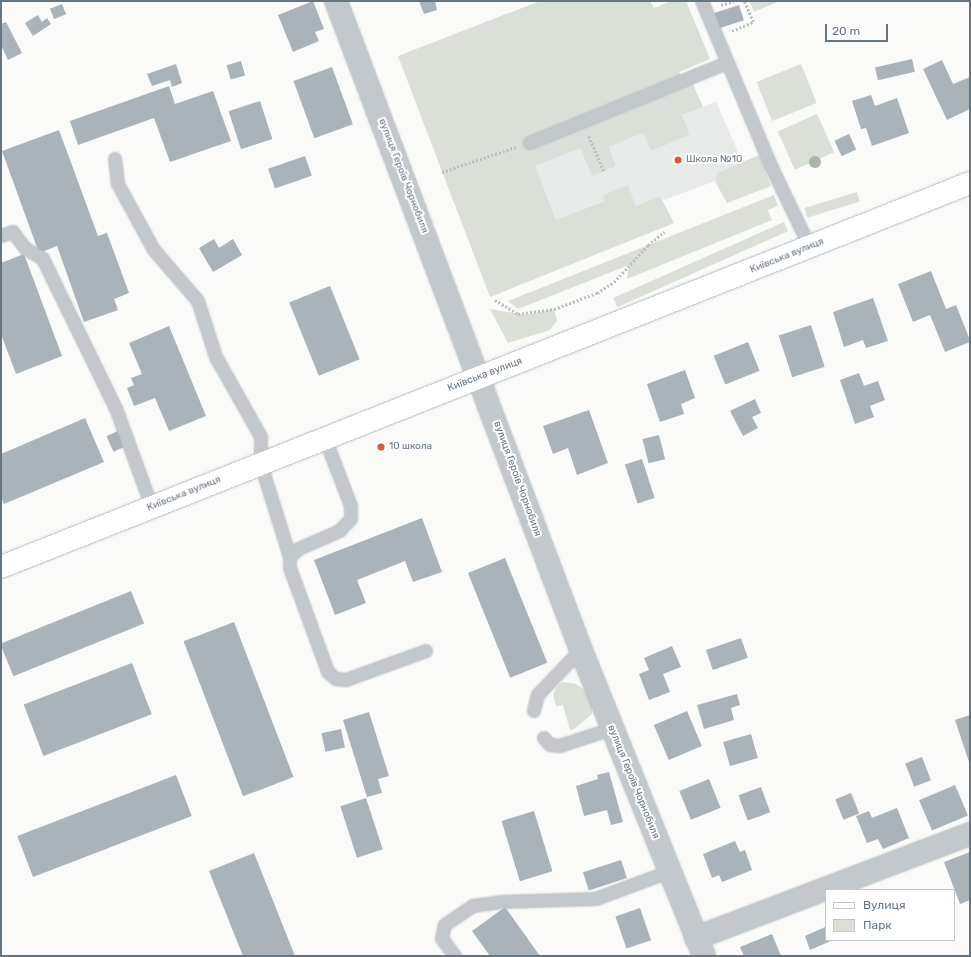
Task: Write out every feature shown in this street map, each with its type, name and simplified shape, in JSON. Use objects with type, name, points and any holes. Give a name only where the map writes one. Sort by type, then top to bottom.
[{"type":"street","name":"вулиця Героїв Чорнобиля","points":[[336,1],[480,377],[581,650],[700,947]]},
{"type":"street","name":"Київська вулиця","points":[[1,567],[970,184]]},
{"type":"street","points":[[839,889],[970,834]]},
{"type":"street","points":[[700,947],[825,895]]},
{"type":"lane","points":[[702,1],[771,166],[810,247]]},
{"type":"lane","points":[[530,143],[727,63]]},
{"type":"lane","points":[[115,159],[118,184],[154,250],[198,301],[216,357],[260,437],[261,464],[290,557],[290,568],[328,672],[336,680],[346,680],[426,650]]},
{"type":"lane","points":[[1,236],[13,232],[26,249],[43,259],[117,411],[152,507]]},
{"type":"lane","points":[[290,557],[299,549],[340,531],[351,519],[351,506],[325,438]]},
{"type":"lane","points":[[534,711],[538,695],[581,650]]},
{"type":"lane","points":[[544,738],[550,745],[560,746],[612,729]]},
{"type":"lane","points":[[455,956],[442,939],[445,925],[473,906],[501,902],[596,899],[669,872]]},
{"type":"path","points":[[716,37],[753,22],[744,1]]},
{"type":"path","points":[[583,121],[604,171]]},
{"type":"path","points":[[442,172],[530,143]]},
{"type":"path","points":[[495,300],[518,314],[554,309],[597,293],[614,282],[648,245],[664,232]]},
{"type":"shaded area","name":"Школа №10","points":[[716,102],[743,163],[717,173],[715,181],[664,200],[660,196],[636,206],[628,185],[603,195],[605,200],[556,220],[534,166],[580,148],[592,176],[616,166],[609,147],[643,133],[651,151],[690,135],[682,115]]},
{"type":"green space","points":[[540,1],[650,1],[654,8],[672,1],[686,1],[710,59],[679,72],[683,81],[690,78],[703,107],[682,115],[690,135],[651,151],[643,133],[609,147],[616,166],[592,176],[580,148],[535,166],[556,220],[604,201],[603,195],[628,185],[636,206],[660,196],[674,223],[490,297],[398,56]]},
{"type":"green space","points":[[749,1],[780,1],[754,12]]},
{"type":"green space","points":[[801,64],[817,103],[772,121],[756,82]]},
{"type":"green space","points":[[817,114],[834,152],[795,170],[778,131]]},
{"type":"green space","points":[[759,155],[771,186],[727,203],[715,181],[717,173]]},
{"type":"green space","points":[[857,192],[860,202],[807,218],[804,208]]},
{"type":"green space","points":[[774,195],[778,206],[768,210],[772,220],[627,279],[629,265],[518,309],[508,301]]},
{"type":"green space","points":[[784,222],[788,231],[617,307],[613,298]]},
{"type":"green space","points":[[490,309],[525,315],[554,309],[557,321],[550,330],[508,343]]},
{"type":"green space","points":[[563,682],[576,684],[585,690],[592,702],[592,714],[574,729],[570,730],[563,705],[556,706],[553,694],[558,685]]},
{"type":"building","points":[[313,1],[324,29],[315,32],[319,41],[293,52],[278,15]]},
{"type":"building","points":[[419,1],[435,1],[437,10],[424,14]]},
{"type":"building","points":[[62,4],[66,14],[54,19],[50,9]]},
{"type":"building","points":[[739,5],[744,20],[719,28],[714,13]]},
{"type":"building","points":[[38,15],[42,22],[47,18],[51,24],[33,36],[25,23]]},
{"type":"building","points":[[6,22],[22,53],[8,60],[1,45],[1,24]]},
{"type":"building","points":[[912,59],[915,72],[878,80],[875,68]]},
{"type":"building","points":[[942,60],[953,84],[970,77],[970,109],[947,120],[923,69]]},
{"type":"building","points":[[241,61],[245,75],[231,80],[227,65]]},
{"type":"building","points":[[176,64],[182,83],[172,87],[170,80],[152,86],[147,74]]},
{"type":"building","points":[[332,67],[353,124],[314,138],[293,81]]},
{"type":"building","points":[[169,86],[175,104],[213,91],[231,141],[170,162],[154,118],[78,145],[70,121]]},
{"type":"building","points":[[871,95],[875,106],[897,98],[909,133],[872,146],[866,128],[861,129],[852,101]]},
{"type":"building","points":[[260,101],[272,139],[241,149],[229,111]]},
{"type":"building","points":[[59,130],[98,236],[107,233],[129,293],[114,299],[118,310],[84,322],[57,246],[39,253],[2,151]]},
{"type":"building","points":[[849,134],[856,149],[842,156],[834,141]]},
{"type":"building","points":[[305,156],[312,176],[275,189],[268,169]]},
{"type":"building","points":[[214,239],[219,248],[233,239],[242,255],[213,272],[199,248]]},
{"type":"building","points":[[24,254],[62,356],[16,374],[1,334],[1,263]]},
{"type":"building","points":[[931,271],[946,309],[956,305],[970,340],[970,342],[945,352],[930,315],[913,322],[898,284]]},
{"type":"building","points":[[330,286],[360,359],[319,376],[289,302]]},
{"type":"building","points":[[873,298],[888,341],[866,348],[863,340],[844,347],[833,312]]},
{"type":"building","points":[[811,325],[825,367],[792,377],[779,336]]},
{"type":"building","points":[[169,326],[206,416],[169,431],[155,398],[134,406],[127,388],[134,385],[131,378],[142,374],[129,343]]},
{"type":"building","points":[[748,342],[760,371],[725,385],[714,356]]},
{"type":"building","points":[[685,370],[695,398],[681,404],[684,414],[660,422],[647,384]]},
{"type":"building","points":[[859,373],[864,386],[878,381],[885,400],[870,406],[874,417],[855,424],[840,380]]},
{"type":"building","points":[[755,399],[761,413],[752,417],[758,428],[743,436],[730,411]]},
{"type":"building","points":[[589,410],[608,463],[577,475],[568,448],[553,454],[543,426]]},
{"type":"building","points":[[85,418],[104,462],[4,504],[1,497],[1,454]]},
{"type":"building","points":[[120,430],[127,445],[114,452],[106,436]]},
{"type":"building","points":[[659,435],[665,459],[649,463],[643,439]]},
{"type":"building","points":[[642,459],[655,498],[638,504],[625,465]]},
{"type":"building","points":[[422,518],[442,572],[413,582],[405,561],[357,580],[366,603],[335,615],[314,560]]},
{"type":"building","points":[[505,558],[547,663],[510,678],[468,573]]},
{"type":"building","points":[[131,591],[144,623],[13,676],[1,644]]},
{"type":"building","points":[[234,622],[293,777],[243,796],[184,641]]},
{"type":"building","points":[[741,638],[748,658],[713,670],[706,650]]},
{"type":"building","points":[[672,646],[681,667],[663,674],[670,692],[649,700],[639,674],[649,670],[644,658]]},
{"type":"building","points":[[132,663],[152,714],[43,756],[24,705]]},
{"type":"building","points":[[737,694],[740,705],[731,708],[734,720],[704,729],[697,705]]},
{"type":"building","points":[[687,711],[702,746],[669,760],[654,725]]},
{"type":"building","points":[[369,712],[389,776],[378,779],[382,793],[367,797],[343,720]]},
{"type":"building","points":[[970,715],[970,765],[955,720]]},
{"type":"building","points":[[341,729],[345,748],[325,752],[321,733]]},
{"type":"building","points":[[751,734],[758,758],[730,766],[723,742]]},
{"type":"building","points":[[922,757],[931,780],[914,787],[905,763]]},
{"type":"building","points":[[609,772],[623,822],[611,825],[607,810],[584,816],[576,786],[598,779],[597,775]]},
{"type":"building","points":[[176,775],[192,816],[33,877],[17,836]]},
{"type":"building","points":[[709,779],[721,808],[691,820],[679,791]]},
{"type":"building","points":[[955,785],[968,815],[932,831],[919,800]]},
{"type":"building","points":[[761,787],[770,812],[748,821],[738,795]]},
{"type":"building","points":[[851,793],[859,813],[843,820],[835,799]]},
{"type":"building","points":[[366,798],[383,849],[357,858],[340,806]]},
{"type":"building","points":[[897,808],[909,838],[883,849],[878,839],[867,843],[856,816],[869,811],[872,818]]},
{"type":"building","points":[[534,811],[552,871],[520,881],[501,821]]},
{"type":"building","points":[[735,841],[740,852],[745,850],[752,870],[722,882],[719,875],[712,878],[703,854]]},
{"type":"building","points":[[970,852],[970,900],[960,904],[944,862]]},
{"type":"building","points":[[254,853],[295,956],[243,956],[209,871]]},
{"type":"building","points":[[621,860],[627,878],[589,890],[583,872]]},
{"type":"building","points":[[505,907],[540,956],[490,956],[472,931]]},
{"type":"building","points":[[640,908],[651,940],[626,949],[615,916]]},
{"type":"building","points":[[825,927],[825,941],[831,941],[810,950],[805,936]]},
{"type":"building","points":[[772,934],[781,956],[744,956],[740,947]]},
{"type":"place","name":"Школа №10","points":[[678,160]]},
{"type":"place","name":"10 школа","points":[[381,447]]}]
